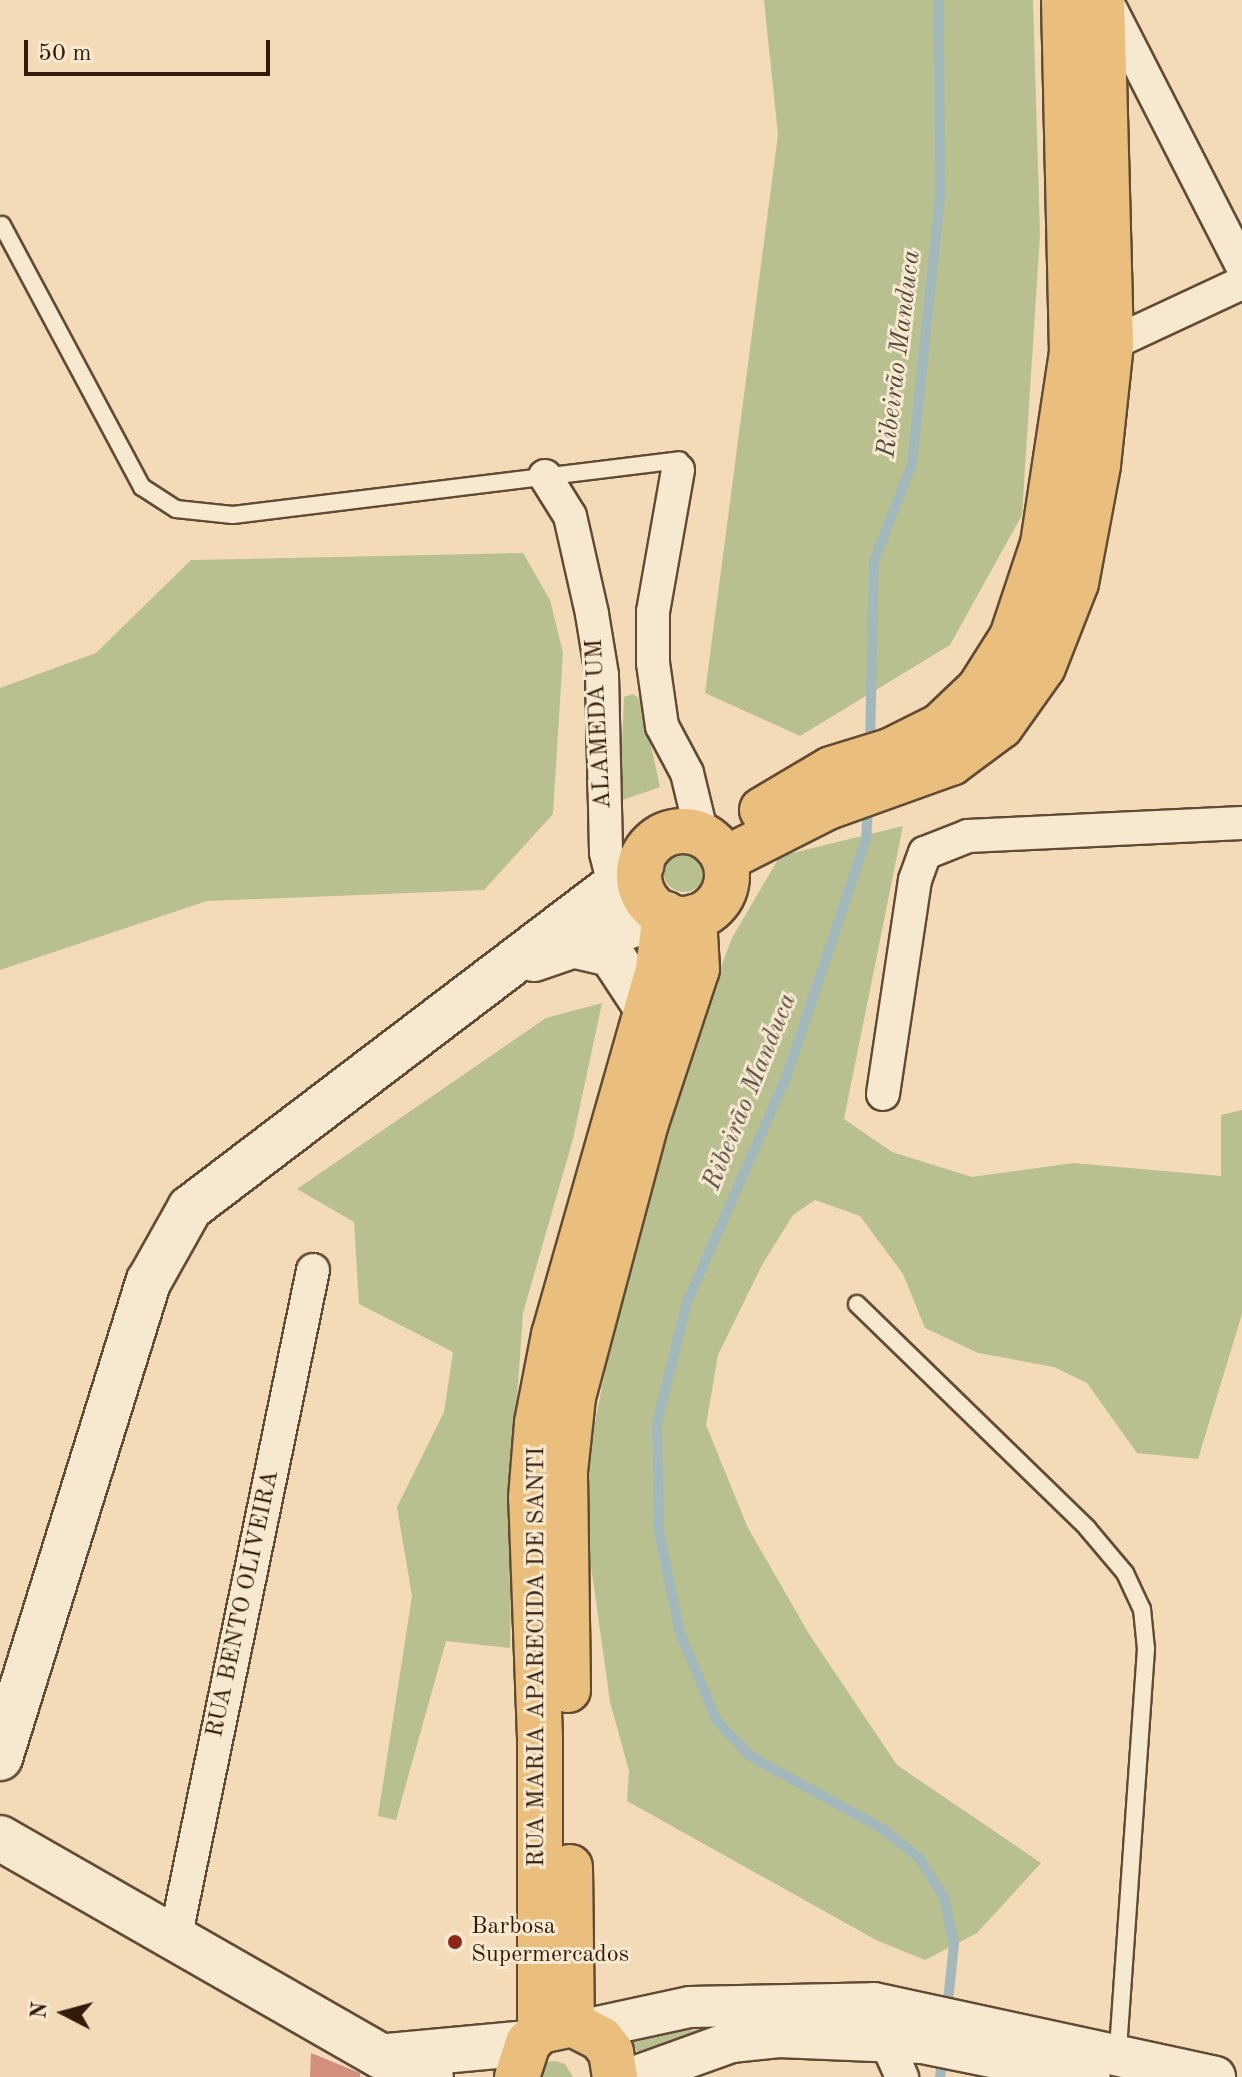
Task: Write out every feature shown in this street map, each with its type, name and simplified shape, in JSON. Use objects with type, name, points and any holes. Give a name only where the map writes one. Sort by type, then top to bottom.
[{"type":"main road","points":[[891,769],[979,689],[1012,637],[1043,544],[1072,353],[1064,0]]},
{"type":"main road","points":[[0,1758],[149,1281],[190,1208],[627,875],[649,847],[664,835],[683,831],[713,844],[830,788],[891,769],[951,763],[1001,726],[1043,667],[1076,583],[1098,465],[1111,344],[1104,0]]},
{"type":"main road","points":[[495,974],[572,945],[679,916],[722,895],[713,844]]},
{"type":"main road","points":[[627,875],[644,894],[679,916]]},
{"type":"main road","name":"RUA MARIA APARECIDA DE SANTI","points":[[549,2041],[531,1498],[537,1423],[554,1335],[646,1007],[679,916]]},
{"type":"main road","name":"RUA MARIA APARECIDA DE SANTI","points":[[549,2041],[567,1456],[591,1317],[697,969],[679,916]]},
{"type":"main road","points":[[572,945],[611,954],[646,1007]]},
{"type":"main road","points":[[0,1838],[381,2056],[431,2077]]},
{"type":"main road","points":[[381,2056],[549,2041],[611,2052],[615,2077]]},
{"type":"street","points":[[1104,0],[1242,266]]},
{"type":"street","points":[[1111,344],[1242,283]]},
{"type":"street","points":[[679,465],[653,612],[653,663],[662,726],[687,773],[713,844]]},
{"type":"street","name":"ALAMEDA UM","points":[[545,476],[570,516],[592,614],[602,675],[606,853],[627,875]]},
{"type":"street","points":[[883,1094],[915,880],[925,853],[968,836],[1242,823]]},
{"type":"street","name":"RUA BENTO OLIVEIRA","points":[[175,1939],[313,1270]]},
{"type":"street","points":[[549,2041],[690,2007],[815,2001],[874,2003],[911,2032]]},
{"type":"street","points":[[902,2077],[911,2032]]},
{"type":"street","points":[[634,2077],[731,2042],[911,2032],[994,2041],[1086,2069],[1215,2077]]},
{"type":"lane","points":[[2,225],[142,487],[176,509],[233,515],[545,476],[679,465]]},
{"type":"lane","points":[[857,1304],[1087,1528],[1125,1573],[1142,1609],[1146,1649],[1086,2069]]},
{"type":"green space","points":[[764,0],[1033,0],[1040,235],[1022,515],[950,645],[800,736],[705,693],[778,135]]},
{"type":"green space","points":[[523,553],[550,600],[563,653],[553,814],[484,890],[207,901],[0,970],[0,688],[96,653],[191,560]]},
{"type":"green space","points":[[633,694],[641,700],[660,787],[620,801],[624,697]]},
{"type":"green space","points":[[903,826],[844,1119],[892,1152],[972,1177],[1073,1163],[1221,1176],[1221,1115],[1242,1110],[1242,1314],[1198,1459],[1137,1453],[1087,1383],[1054,1367],[978,1353],[925,1328],[903,1274],[860,1216],[815,1200],[793,1215],[762,1265],[718,1355],[706,1425],[748,1528],[809,1634],[897,1765],[1041,1863],[977,1933],[925,1960],[876,1940],[627,1801],[629,1771],[610,1702],[586,1530],[590,1447],[624,1276],[693,1042],[732,938],[780,856]]},
{"type":"green space","points":[[684,850],[699,856],[705,871],[699,886],[684,892],[669,886],[663,871],[669,856]]},
{"type":"green space","points":[[602,1003],[573,1139],[523,1313],[513,1456],[510,1648],[446,1641],[396,1820],[378,1816],[412,1596],[397,1507],[444,1412],[453,1352],[359,1304],[354,1222],[297,1189],[546,1018]]},
{"type":"green space","points":[[727,2025],[647,2065],[629,2039]]},
{"type":"green space","points":[[545,2062],[565,2064],[573,2077],[533,2077]]},
{"type":"building","points":[[311,2053],[360,2073],[360,2077],[310,2077]]},
{"type":"waterway","name":"Ribeirão Manduca","points":[[870,745],[874,561],[912,464],[940,197],[939,0]]},
{"type":"waterway","name":"Ribeirão Manduca","points":[[868,805],[866,839],[786,1078],[687,1302],[657,1423],[659,1531],[680,1633],[717,1721],[750,1756],[883,1829],[919,1858],[944,1897],[954,1944],[947,2011]]},
{"type":"waterway","name":"Ribeirão Manduca","points":[[940,2077],[943,2055]]},
{"type":"place","name":"Barbosa Supermercados","points":[[455,1942]]}]
